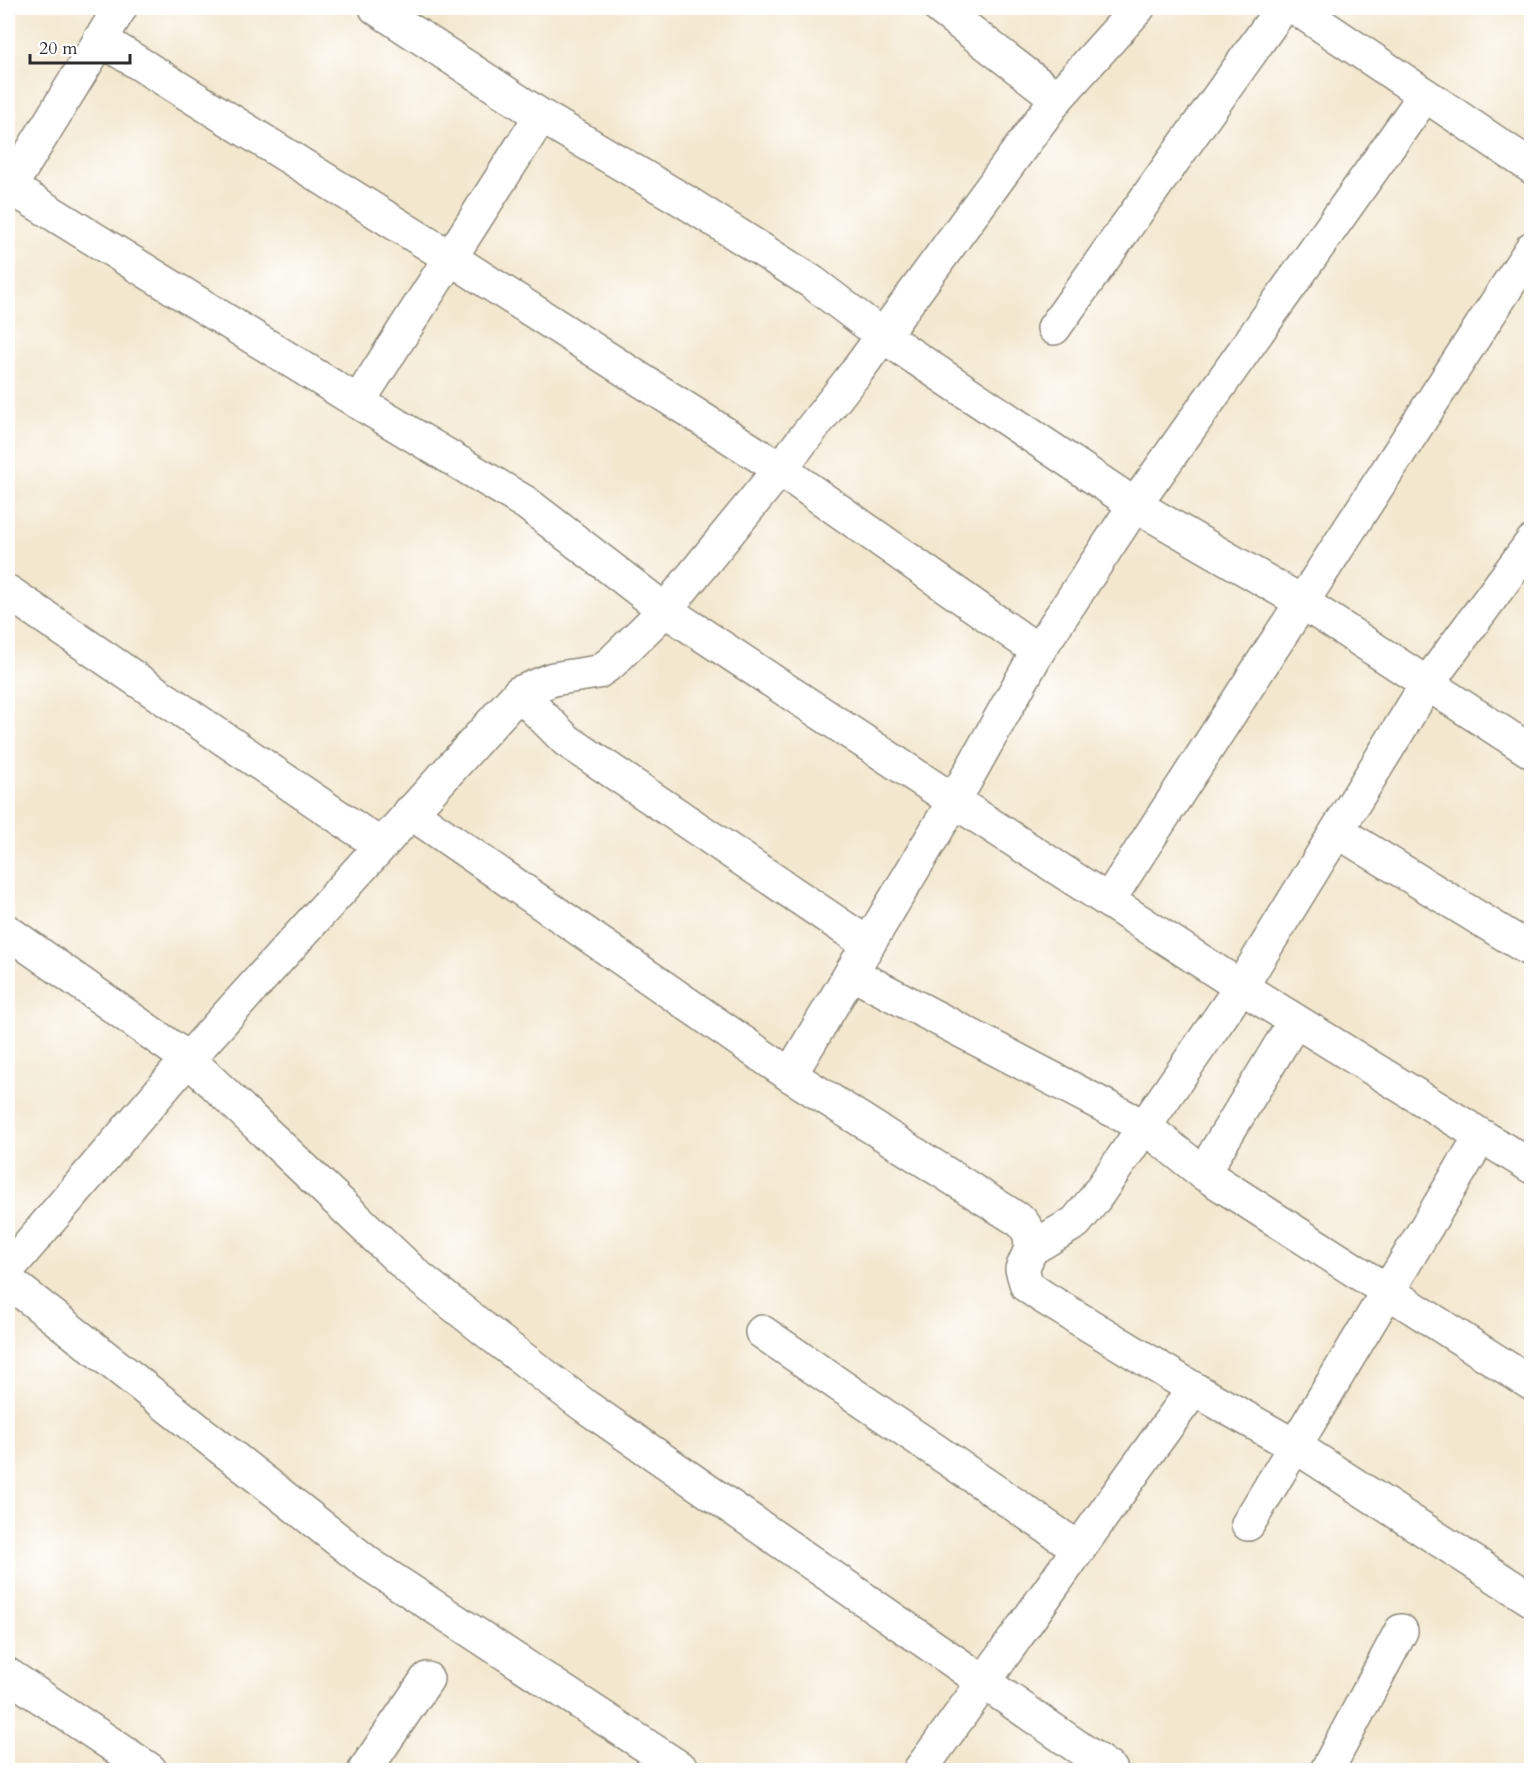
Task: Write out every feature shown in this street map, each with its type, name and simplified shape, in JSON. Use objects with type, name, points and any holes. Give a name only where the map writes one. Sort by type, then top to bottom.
[{"type":"street","points":[[120,8],[9,189],[526,503],[664,609],[954,801],[1295,1021],[1481,1136],[1527,1156]]},
{"type":"street","points":[[376,8],[541,116],[686,202],[812,282],[883,336],[1135,506],[1302,602],[1532,752]]},
{"type":"street","points":[[940,8],[1057,98]]},
{"type":"street","points":[[8,1269],[188,1059],[519,693],[553,679],[598,672],[611,663],[664,609],[780,469],[883,336],[1057,98],[1137,8]]},
{"type":"street","points":[[1054,328],[1282,8]]},
{"type":"street","points":[[1296,8],[1425,95],[1527,154]]},
{"type":"street","points":[[100,39],[780,469],[1038,651]]},
{"type":"street","points":[[790,1075],[954,801],[1038,651],[1135,506],[1425,95]]},
{"type":"street","points":[[358,402],[541,116]]},
{"type":"street","points":[[1108,901],[1532,248]]},
{"type":"street","points":[[1030,1249],[1076,1222],[1144,1127],[1241,987],[1427,684],[1532,542]]},
{"type":"street","points":[[8,592],[380,846]]},
{"type":"street","points":[[519,693],[566,740],[868,944]]},
{"type":"street","points":[[410,812],[790,1075],[1022,1222],[1030,1234],[1030,1249],[1022,1269],[1027,1286],[1043,1298],[1194,1389],[1295,1446],[1532,1600]]},
{"type":"street","points":[[1337,831],[1532,951]]},
{"type":"street","points":[[12,945],[188,1059],[416,1275],[585,1406],[983,1684],[1111,1770]]},
{"type":"street","points":[[851,974],[1144,1127],[1203,1173],[1532,1384]]},
{"type":"street","points":[[1203,1173],[1295,1021]]},
{"type":"street","points":[[1248,1524],[1481,1136]]},
{"type":"street","points":[[8,1281],[369,1564],[683,1770]]},
{"type":"street","points":[[762,1332],[1078,1548]]},
{"type":"street","points":[[920,1770],[1194,1389]]},
{"type":"street","points":[[1327,1770],[1401,1631]]},
{"type":"street","points":[[8,1675],[150,1770]]},
{"type":"street","points":[[365,1770],[427,1679]]}]
